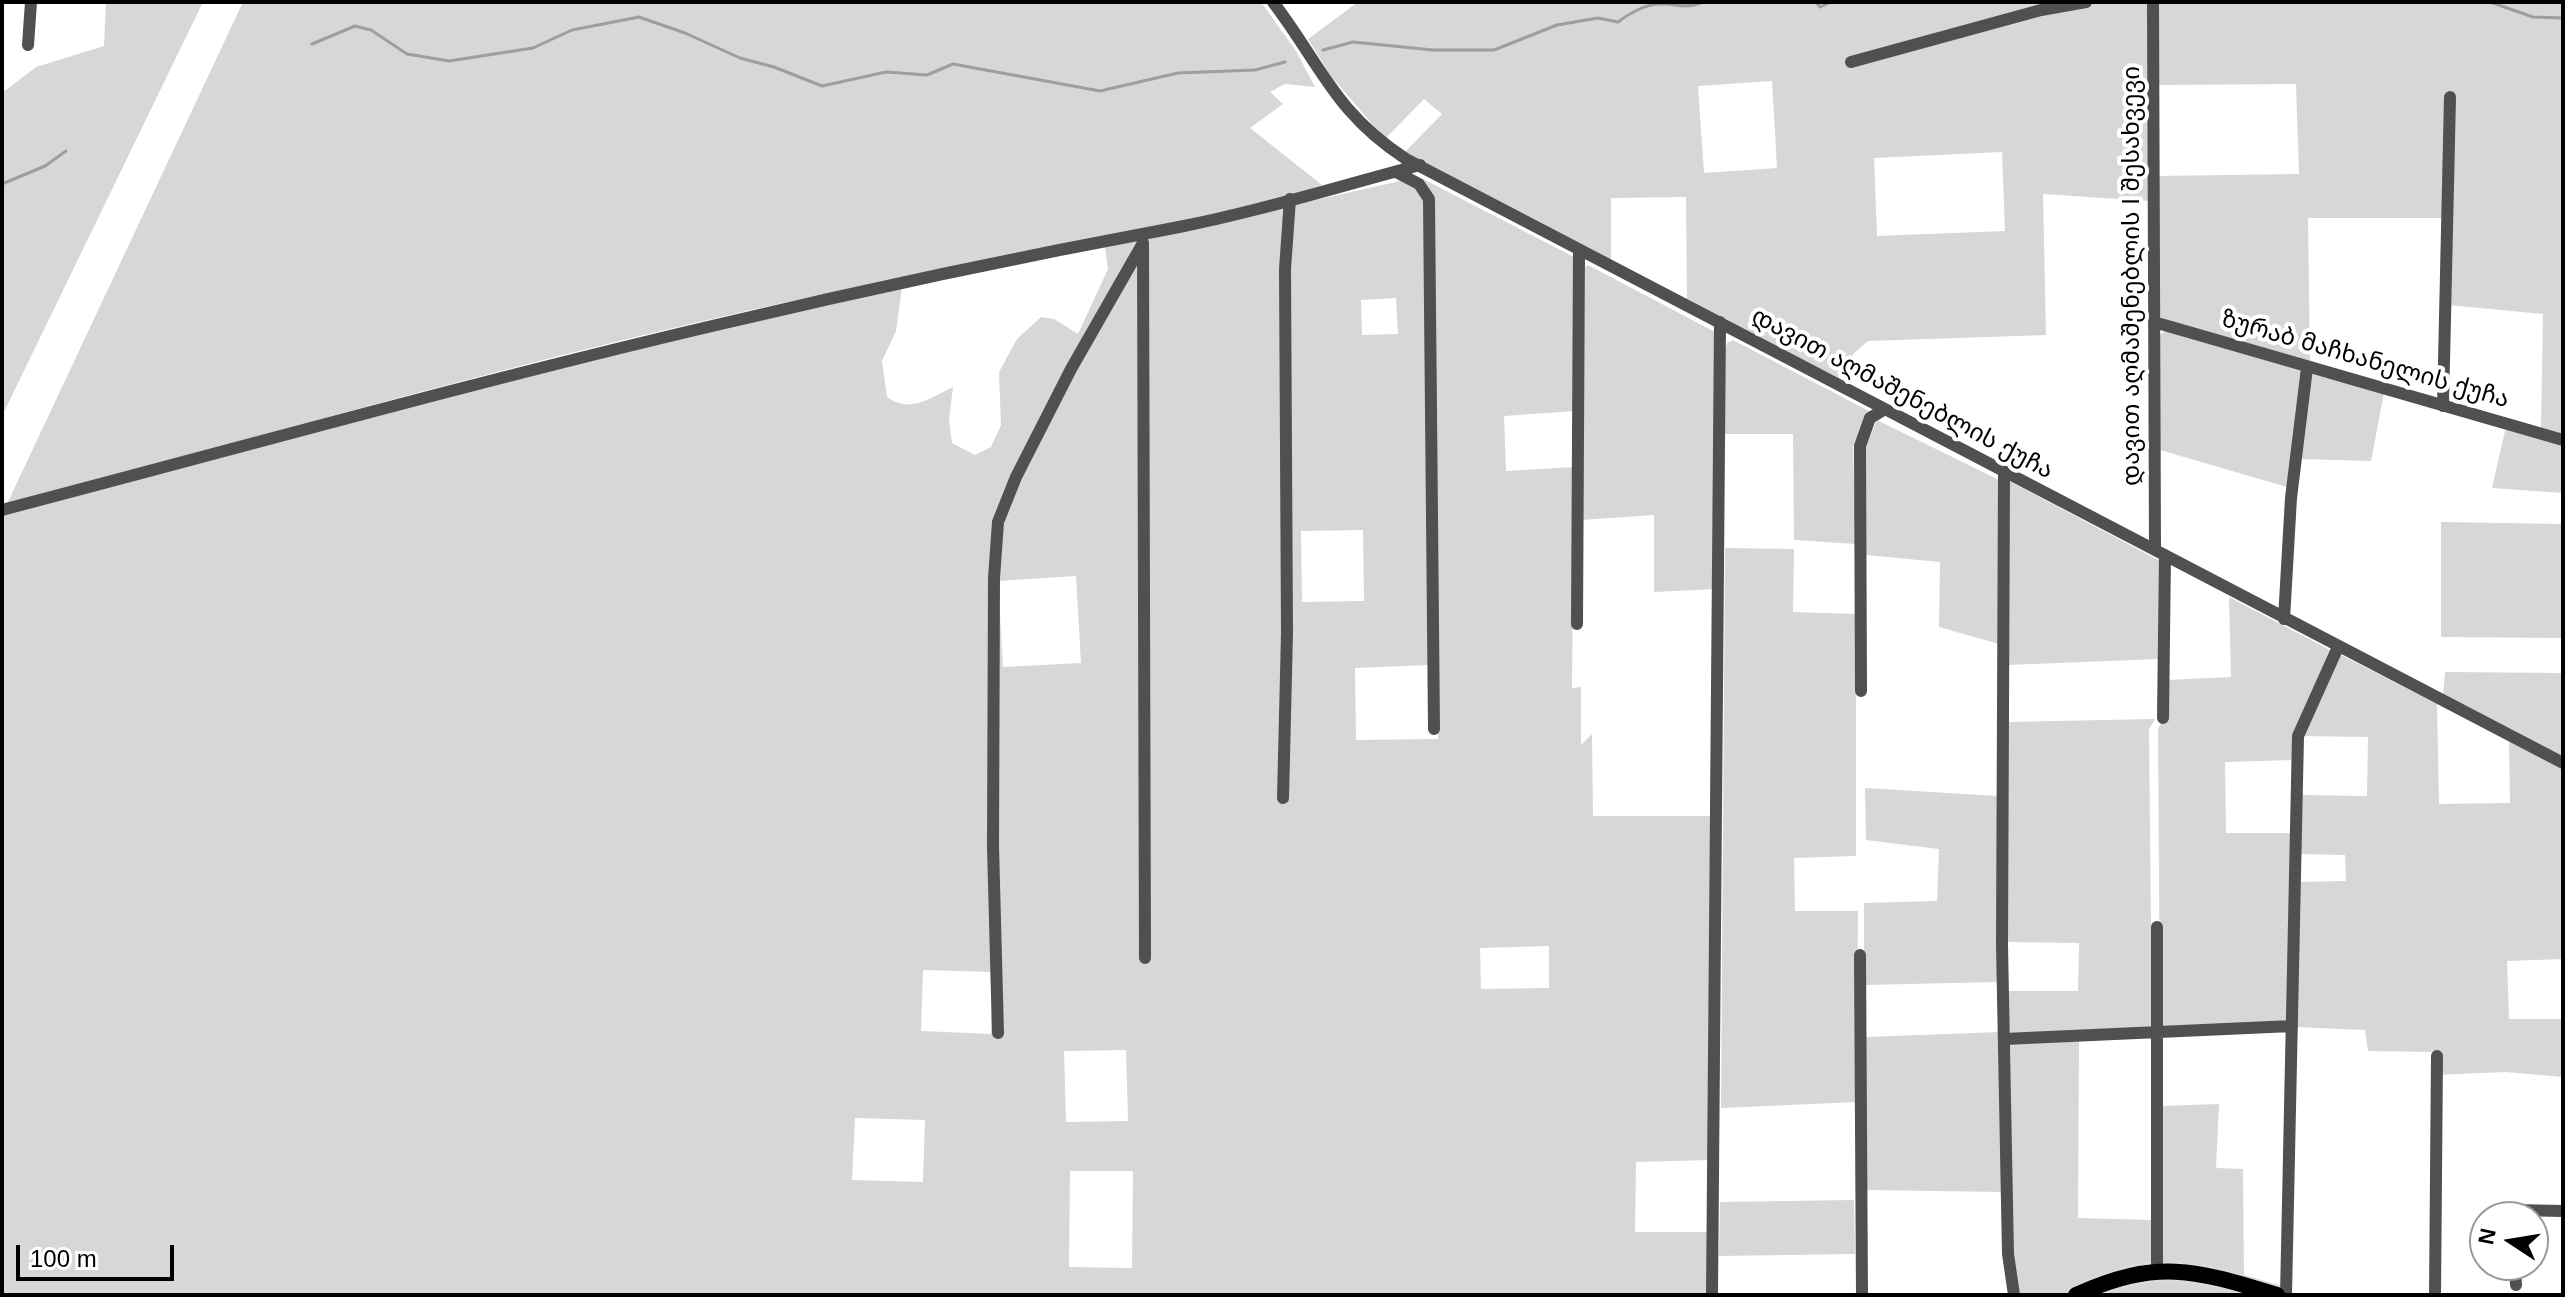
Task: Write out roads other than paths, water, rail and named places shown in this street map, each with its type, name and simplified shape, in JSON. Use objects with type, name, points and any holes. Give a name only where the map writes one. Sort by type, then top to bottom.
[{"type":"main road","points":[[2076,1295],[2129,1274],[2157,1270],[2205,1274],[2277,1295]]},
{"type":"street","points":[[28,45],[31,2]]},
{"type":"street","name":"დავით აღმაშენებლის ქუჩა","points":[[1273,2],[1345,110],[1382,144],[1579,250],[2563,763]]},
{"type":"street","points":[[1851,62],[2041,10],[2086,2]]},
{"type":"street","name":"დავით აღმაშენებლის I შესახვევი","points":[[2153,2],[2154,322],[2163,718]]},
{"type":"street","points":[[2443,406],[2450,97]]},
{"type":"street","points":[[2,510],[314,424],[700,329],[969,267],[1143,237],[1349,187],[1420,165]]},
{"type":"street","points":[[1396,172],[1419,184],[1429,199],[1434,729]]},
{"type":"street","points":[[1283,798],[1287,633],[1285,269],[1290,199]]},
{"type":"street","points":[[1143,237],[1145,958]]},
{"type":"street","points":[[998,1033],[993,815],[994,578],[998,522],[1016,477],[1143,237]]},
{"type":"street","points":[[1577,624],[1579,250]]},
{"type":"street","points":[[1712,1295],[1720,322]]},
{"type":"street","name":"ზურაბ მაჩხანელის ქუჩა","points":[[2154,322],[2563,440]]},
{"type":"street","points":[[2284,619],[2291,498],[2307,368]]},
{"type":"street","points":[[1861,691],[1860,446],[1870,418],[1885,409]]},
{"type":"street","points":[[2004,472],[2004,1039],[2008,1254],[2014,1295]]},
{"type":"street","points":[[2286,1295],[2298,736],[2338,647]]},
{"type":"street","points":[[2157,927],[2157,1270]]},
{"type":"street","points":[[1860,955],[1862,1295]]},
{"type":"street","points":[[2004,1039],[2292,1026]]},
{"type":"street","points":[[2435,1295],[2437,1056]]},
{"type":"street","points":[[2516,1281],[2516,1285]]},
{"type":"waterway","points":[[1323,50],[1353,42],[1433,50],[1494,50],[1557,25],[1598,18],[1618,22],[1654,4],[1690,6],[1704,2]]},
{"type":"waterway","points":[[1816,2],[1820,7],[1831,2]]},
{"type":"waterway","points":[[2490,2],[2533,17],[2563,18]]},
{"type":"waterway","points":[[312,44],[355,26],[371,30],[407,54],[449,61],[533,48],[572,30],[639,17],[685,33],[740,58],[774,67],[822,86],[886,72],[927,75],[953,64],[1100,91],[1178,73],[1255,70],[1285,62]]},
{"type":"waterway","points":[[2,184],[45,166],[66,151]]}]
